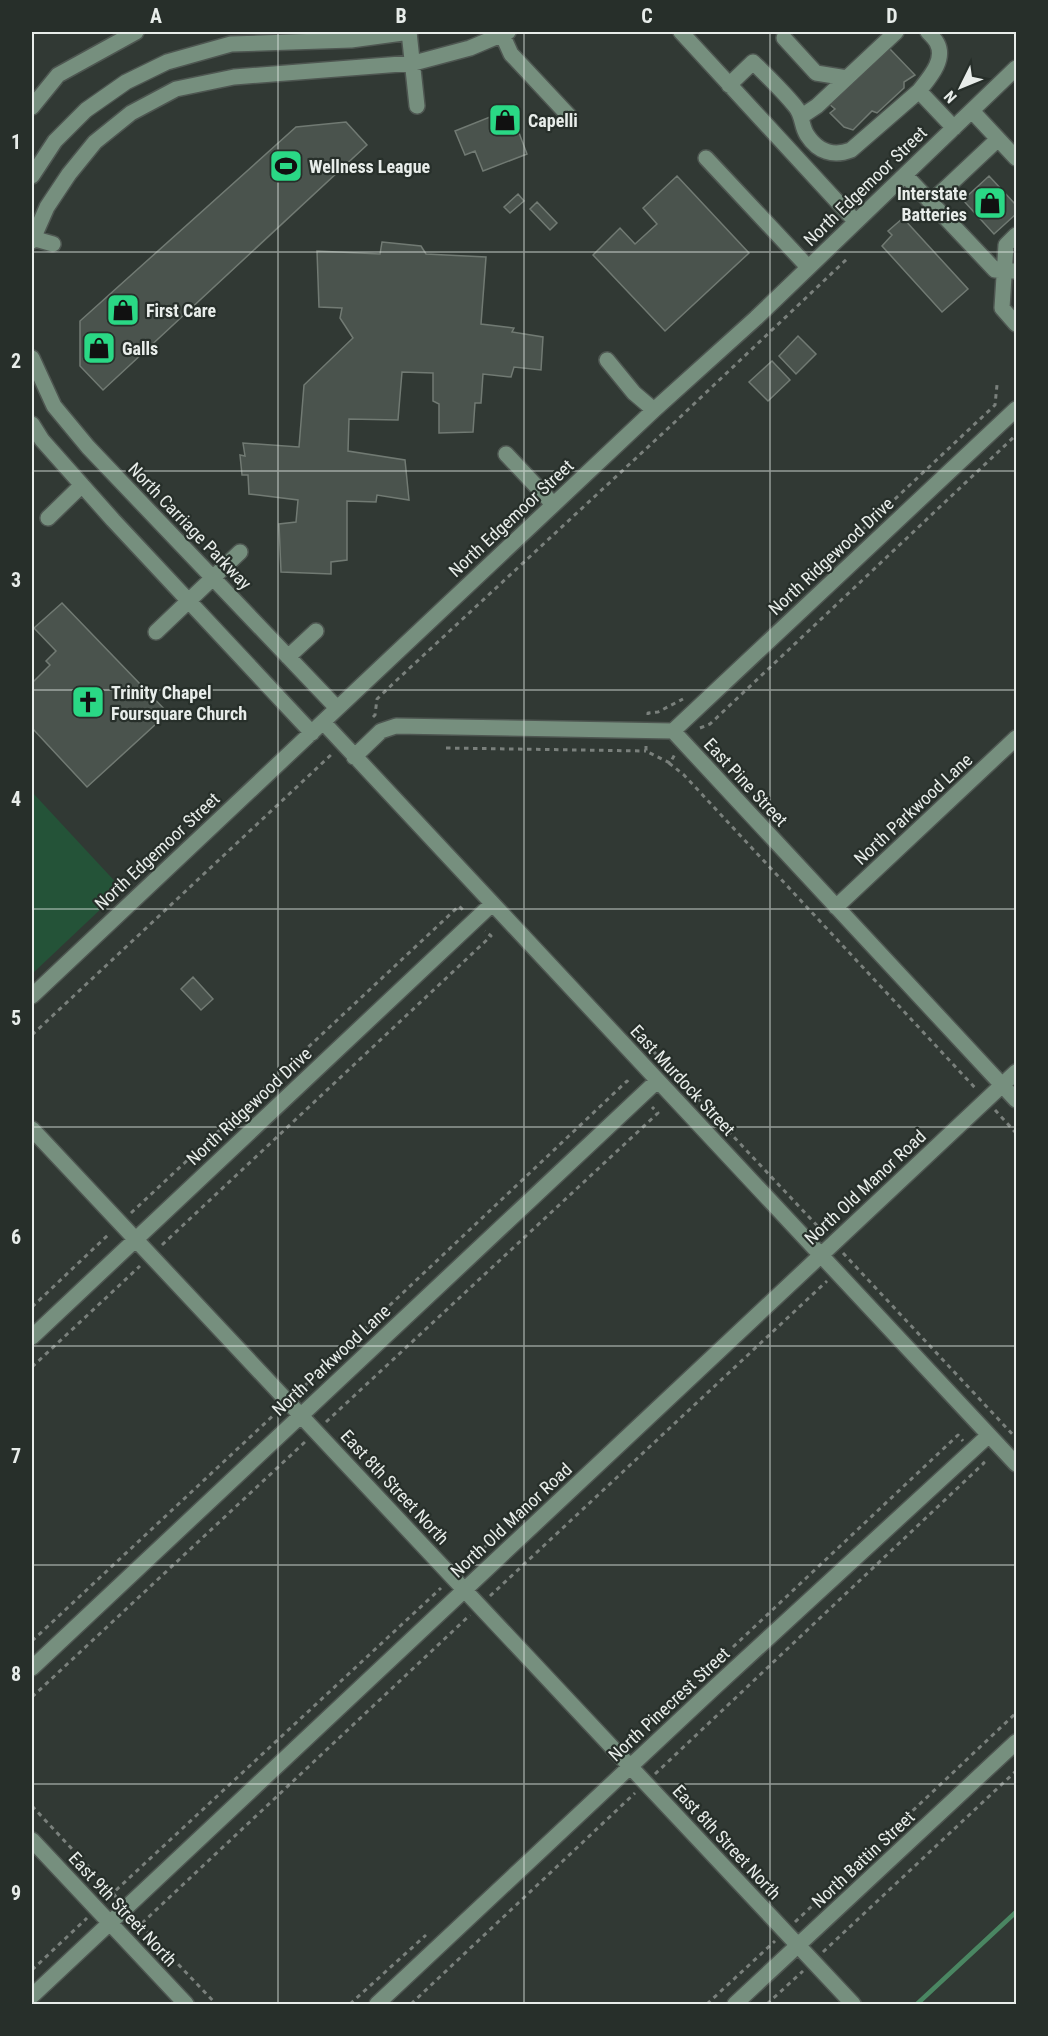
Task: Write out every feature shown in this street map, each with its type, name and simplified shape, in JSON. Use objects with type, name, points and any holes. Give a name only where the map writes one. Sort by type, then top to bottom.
[{"type":"street","points":[[32,108],[58,75],[136,32]]},
{"type":"street","points":[[32,176],[56,141],[86,110],[126,82],[166,62],[230,38],[351,40],[410,32],[417,106]]},
{"type":"street","points":[[681,32],[856,222]]},
{"type":"street","points":[[802,116],[817,106],[896,32]]},
{"type":"street","points":[[729,85],[753,62],[802,116],[806,134],[828,154],[840,154],[851,150],[919,91],[934,72],[939,57],[938,44],[928,32]]},
{"type":"street","points":[[53,244],[32,239],[47,207],[69,174],[95,142],[131,113],[176,89],[234,77],[414,63],[470,48],[505,33],[511,54],[570,117]]},
{"type":"street","points":[[784,38],[816,72],[847,78]]},
{"type":"street","name":"North Edgemoor Street","points":[[32,996],[654,410],[756,318],[1017,68]]},
{"type":"street","points":[[919,91],[954,128]]},
{"type":"street","points":[[972,111],[1017,158]]},
{"type":"street","points":[[931,202],[998,139]]},
{"type":"street","points":[[706,158],[808,267]]},
{"type":"street","points":[[905,175],[995,270],[1010,271]]},
{"type":"street","points":[[1017,235],[1006,245],[1010,271],[1002,308],[1017,324]]},
{"type":"street","name":"North Carriage Parkway","points":[[32,358],[54,406],[88,447],[337,708]]},
{"type":"street","points":[[607,360],[634,393],[654,410]]},
{"type":"street","name":"North Ridgewood Drive","points":[[673,731],[1017,409]]},
{"type":"street","points":[[32,424],[42,440],[189,601],[317,727]]},
{"type":"street","points":[[506,454],[554,504]]},
{"type":"street","points":[[48,518],[82,485]]},
{"type":"street","points":[[156,632],[240,552]]},
{"type":"street","points":[[288,657],[316,630]]},
{"type":"street","points":[[354,757],[381,731],[396,726],[673,731]]},
{"type":"street","name":"East Murdock Street","points":[[317,727],[343,744],[1017,1464]]},
{"type":"street","name":"East Pine Street","points":[[673,731],[1017,1100]]},
{"type":"street","name":"North Parkwood Lane","points":[[836,907],[1017,738]]},
{"type":"street","name":"North Ridgewood Drive","points":[[32,1337],[492,904]]},
{"type":"street","name":"North Old Manor Road","points":[[32,1996],[1017,1072]]},
{"type":"street","name":"North Parkwood Lane","points":[[32,1668],[657,1081]]},
{"type":"street","name":"East 8th Street North","points":[[32,1129],[853,2004]]},
{"type":"street","name":"North Pinecrest Street","points":[[377,2004],[715,1687],[989,1435]]},
{"type":"street","name":"North Battin Street","points":[[735,2004],[1017,1742]]},
{"type":"street","name":"East 9th Street North","points":[[32,1840],[186,2004]]},
{"type":"path","points":[[370,719],[375,715],[377,699],[676,422],[849,257]]},
{"type":"path","points":[[32,1035],[343,744]]},
{"type":"path","points":[[446,748],[646,751]]},
{"type":"path","points":[[666,760],[684,775],[1017,1133]]},
{"type":"path","points":[[32,1307],[459,906],[491,936],[32,1367]]},
{"type":"path","points":[[652,1049],[1017,1438]]},
{"type":"path","points":[[32,1641],[627,1081],[658,1113],[32,1697]]},
{"type":"path","points":[[411,2004],[984,1463]]},
{"type":"path","points":[[707,2004],[1017,1713]]},
{"type":"path","points":[[767,2004],[1017,1772]]},
{"type":"path","points":[[140,1925],[216,2004]]},
{"type":"green space","points":[[32,792],[122,889],[32,974]]},
{"type":"building","points":[[889,48],[915,75],[904,82],[904,88],[877,113],[872,111],[853,130],[844,127],[830,113],[835,109],[828,103]]},
{"type":"building","points":[[510,109],[527,154],[483,171],[475,151],[465,155],[455,131]]},
{"type":"building","points":[[346,122],[367,145],[103,390],[80,366],[80,321],[296,127]]},
{"type":"building","points":[[677,176],[749,253],[665,331],[593,255],[620,228],[635,244],[657,224],[643,208]]},
{"type":"building","name":"Interstate Batteries","points":[[989,176],[1016,205],[1016,214],[994,234],[963,200]]},
{"type":"building","points":[[518,194],[524,201],[510,213],[504,207]]},
{"type":"building","points":[[537,202],[557,223],[550,230],[530,209]]},
{"type":"building","points":[[903,218],[968,289],[942,312],[882,246],[892,235],[888,231]]},
{"type":"building","points":[[382,242],[421,246],[426,254],[486,257],[481,324],[514,328],[512,332],[543,337],[541,370],[514,367],[511,377],[483,374],[481,403],[475,403],[473,432],[439,433],[439,404],[433,401],[433,373],[402,372],[398,420],[349,419],[348,451],[405,460],[409,500],[377,495],[376,502],[347,501],[347,560],[331,562],[331,574],[281,572],[279,524],[296,522],[298,500],[249,494],[248,475],[242,475],[240,455],[245,456],[243,443],[299,447],[304,385],[353,338],[340,318],[342,308],[319,307],[317,251],[380,254]]},
{"type":"building","points":[[798,336],[816,354],[796,374],[779,356]]},
{"type":"building","points":[[772,361],[790,380],[768,401],[749,382]]},
{"type":"building","points":[[62,603],[168,713],[87,787],[32,728],[32,683],[50,665],[46,661],[56,651],[34,628]]},
{"type":"building","points":[[193,977],[213,999],[201,1010],[181,989]]},
{"type":"waterway","points":[[917,2004],[1016,1912]]},
{"type":"place","name":"Capelli","points":[[505,120]]},
{"type":"place","name":"Wellness League","points":[[286,166]]},
{"type":"place","name":"Interstate Batteries","points":[[990,203]]},
{"type":"place","name":"First Care","points":[[123,310]]},
{"type":"place","name":"Galls","points":[[99,348]]},
{"type":"place","name":"Trinity Chapel Foursquare Church","points":[[88,702]]}]
